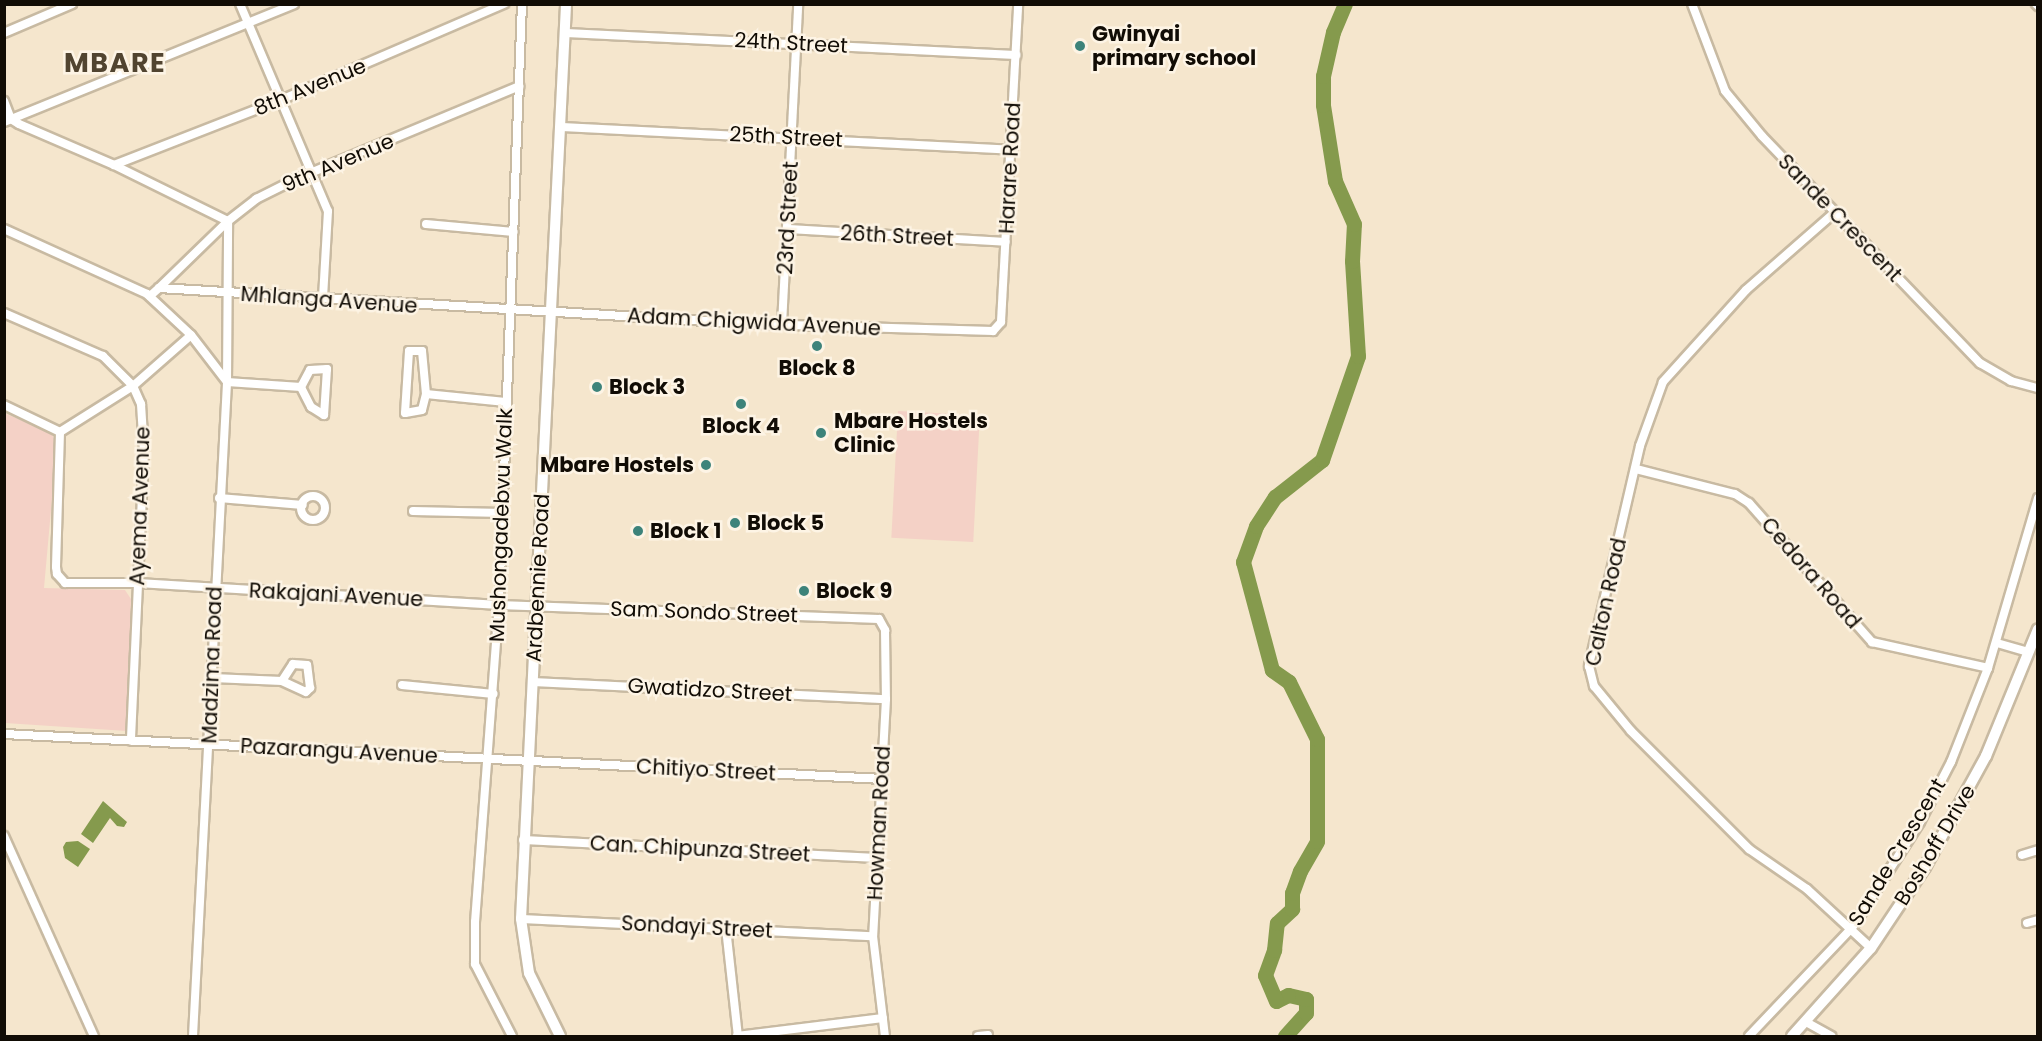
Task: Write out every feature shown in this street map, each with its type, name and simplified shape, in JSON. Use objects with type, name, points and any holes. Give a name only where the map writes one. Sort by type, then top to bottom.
[{"type":"main road","name":"Ardbennie Road","points":[[560,1036],[529,973],[521,918],[523,840],[537,606],[566,4]]},
{"type":"main road","name":"Boshoff Drive","points":[[1792,1036],[1871,948],[1968,792],[2037,629]]},
{"type":"street","points":[[4,33],[72,4]]},
{"type":"street","points":[[240,4],[283,99],[329,216],[323,299]]},
{"type":"street","points":[[8,120],[294,4]]},
{"type":"street","name":"8th Avenue","points":[[114,165],[283,99],[504,4]]},
{"type":"street","name":"Mushongadebvu Walk","points":[[512,1036],[475,964],[500,605],[522,4]]},
{"type":"street","name":"23rd Street","points":[[782,325],[789,229],[798,4]]},
{"type":"street","name":"Harare Road","points":[[996,330],[1001,322],[1012,150],[1018,4]]},
{"type":"street","name":"Sande Crescent","points":[[1692,4],[1725,91],[1834,213],[1980,363],[2011,381],[2037,388]]},
{"type":"street","name":"24th Street","points":[[565,33],[1016,55]]},
{"type":"street","name":"9th Avenue","points":[[159,288],[228,221],[256,199],[312,172],[519,86]]},
{"type":"street","points":[[4,101],[8,120]]},
{"type":"street","points":[[8,120],[114,165],[228,221],[229,293]]},
{"type":"street","name":"25th Street","points":[[561,126],[1012,150]]},
{"type":"street","name":"Calton Road","points":[[1834,213],[1746,290],[1676,364],[1654,401],[1589,666],[1594,686],[1631,731],[1749,849],[1852,928],[1871,948]]},
{"type":"street","points":[[426,224],[514,232]]},
{"type":"street","points":[[4,229],[89,265],[150,296],[191,335],[227,382],[301,387]]},
{"type":"street","name":"26th Street","points":[[789,229],[1006,242]]},
{"type":"street","points":[[150,296],[159,288]]},
{"type":"street","name":"Mhlanga Avenue","points":[[159,288],[512,311]]},
{"type":"street","name":"Madzima Road","points":[[193,1036],[213,678],[229,293]]},
{"type":"street","name":"Adam Chigwida Avenue","points":[[512,311],[782,325],[988,333],[996,330]]},
{"type":"street","points":[[4,313],[97,353],[133,386]]},
{"type":"street","points":[[4,405],[60,432],[133,386],[191,335]]},
{"type":"street","points":[[409,351],[422,351],[426,394],[422,410],[405,413],[409,351]]},
{"type":"street","points":[[327,369],[324,415],[311,406],[301,387],[310,370],[327,369]]},
{"type":"street","name":"Ayema Avenue","points":[[131,741],[144,452],[141,404],[133,386]]},
{"type":"street","points":[[426,394],[506,402]]},
{"type":"street","name":"Rakajani Avenue","points":[[60,432],[57,574],[65,583],[138,583],[537,606]]},
{"type":"street","name":"Cedora Road","points":[[1636,468],[1735,494],[1749,502],[1872,642],[1988,668]]},
{"type":"street","points":[[219,498],[303,505]]},
{"type":"street","name":"Sande Crescent","points":[[1749,1036],[1852,928],[1925,812],[1951,762],[1988,668],[2037,498]]},
{"type":"street","points":[[413,511],[503,513]]},
{"type":"street","name":"Sam Sondo Street","points":[[537,606],[870,618]]},
{"type":"street","name":"Howman Road","points":[[870,618],[879,619],[885,630],[886,699],[873,936],[885,1036]]},
{"type":"street","points":[[1996,643],[2029,652]]},
{"type":"street","points":[[213,678],[282,681]]},
{"type":"street","name":"Gwatidzo Street","points":[[533,682],[886,699]]},
{"type":"street","points":[[402,685],[494,694]]},
{"type":"street","name":"Pazarangu Avenue","points":[[4,734],[529,761]]},
{"type":"street","name":"Chitiyo Street","points":[[529,761],[882,779]]},
{"type":"street","points":[[4,836],[94,1036]]},
{"type":"street","name":"Can. Chipunza Street","points":[[523,840],[878,858]]},
{"type":"street","points":[[2022,855],[2037,850]]},
{"type":"street","name":"Sondayi Street","points":[[521,918],[873,936]]},
{"type":"street","points":[[2027,923],[2037,920]]},
{"type":"street","points":[[726,928],[738,1036],[883,1018]]},
{"type":"street","points":[[1806,1022],[1831,1036]]},
{"type":"street","points":[[978,1036],[988,1035]]},
{"type":"shaded area","points":[[898,411],[980,415],[973,542],[891,538]]},
{"type":"shaded area","points":[[4,413],[50,432],[57,443],[44,588],[125,590],[131,599],[127,731],[5,723]]},
{"type":"shaded area","points":[[103,801],[127,822],[124,827],[117,826],[110,818],[93,843],[81,834]]},
{"type":"shaded area","points":[[78,841],[90,849],[78,867],[65,858],[63,847],[66,842]]},
{"type":"waterway","points":[[1285,1036],[1306,1013],[1306,999],[1288,995],[1276,1001],[1265,975],[1274,950],[1277,923],[1292,909],[1292,893],[1300,871],[1317,841],[1317,739],[1289,682],[1272,670],[1243,562],[1256,526],[1275,497],[1322,460],[1358,356],[1352,261],[1354,224],[1335,181],[1323,105],[1323,76],[1333,32],[1345,4]]},
{"type":"place","name":"Gwinyai primary school","points":[[1080,46]]},
{"type":"place","name":"Block 8","points":[[817,346]]},
{"type":"place","name":"Block 3","points":[[597,387]]},
{"type":"place","name":"Block 4","points":[[741,404]]},
{"type":"place","name":"Mbare Hostels Clinic","points":[[821,433]]},
{"type":"place","name":"Mbare Hostels","points":[[706,465]]},
{"type":"place","name":"Block 5","points":[[735,523]]},
{"type":"place","name":"Block 1","points":[[638,531]]},
{"type":"place","name":"Block 9","points":[[804,591]]},
{"type":"district","name":"MBARE","points":[[115,63]]}]
